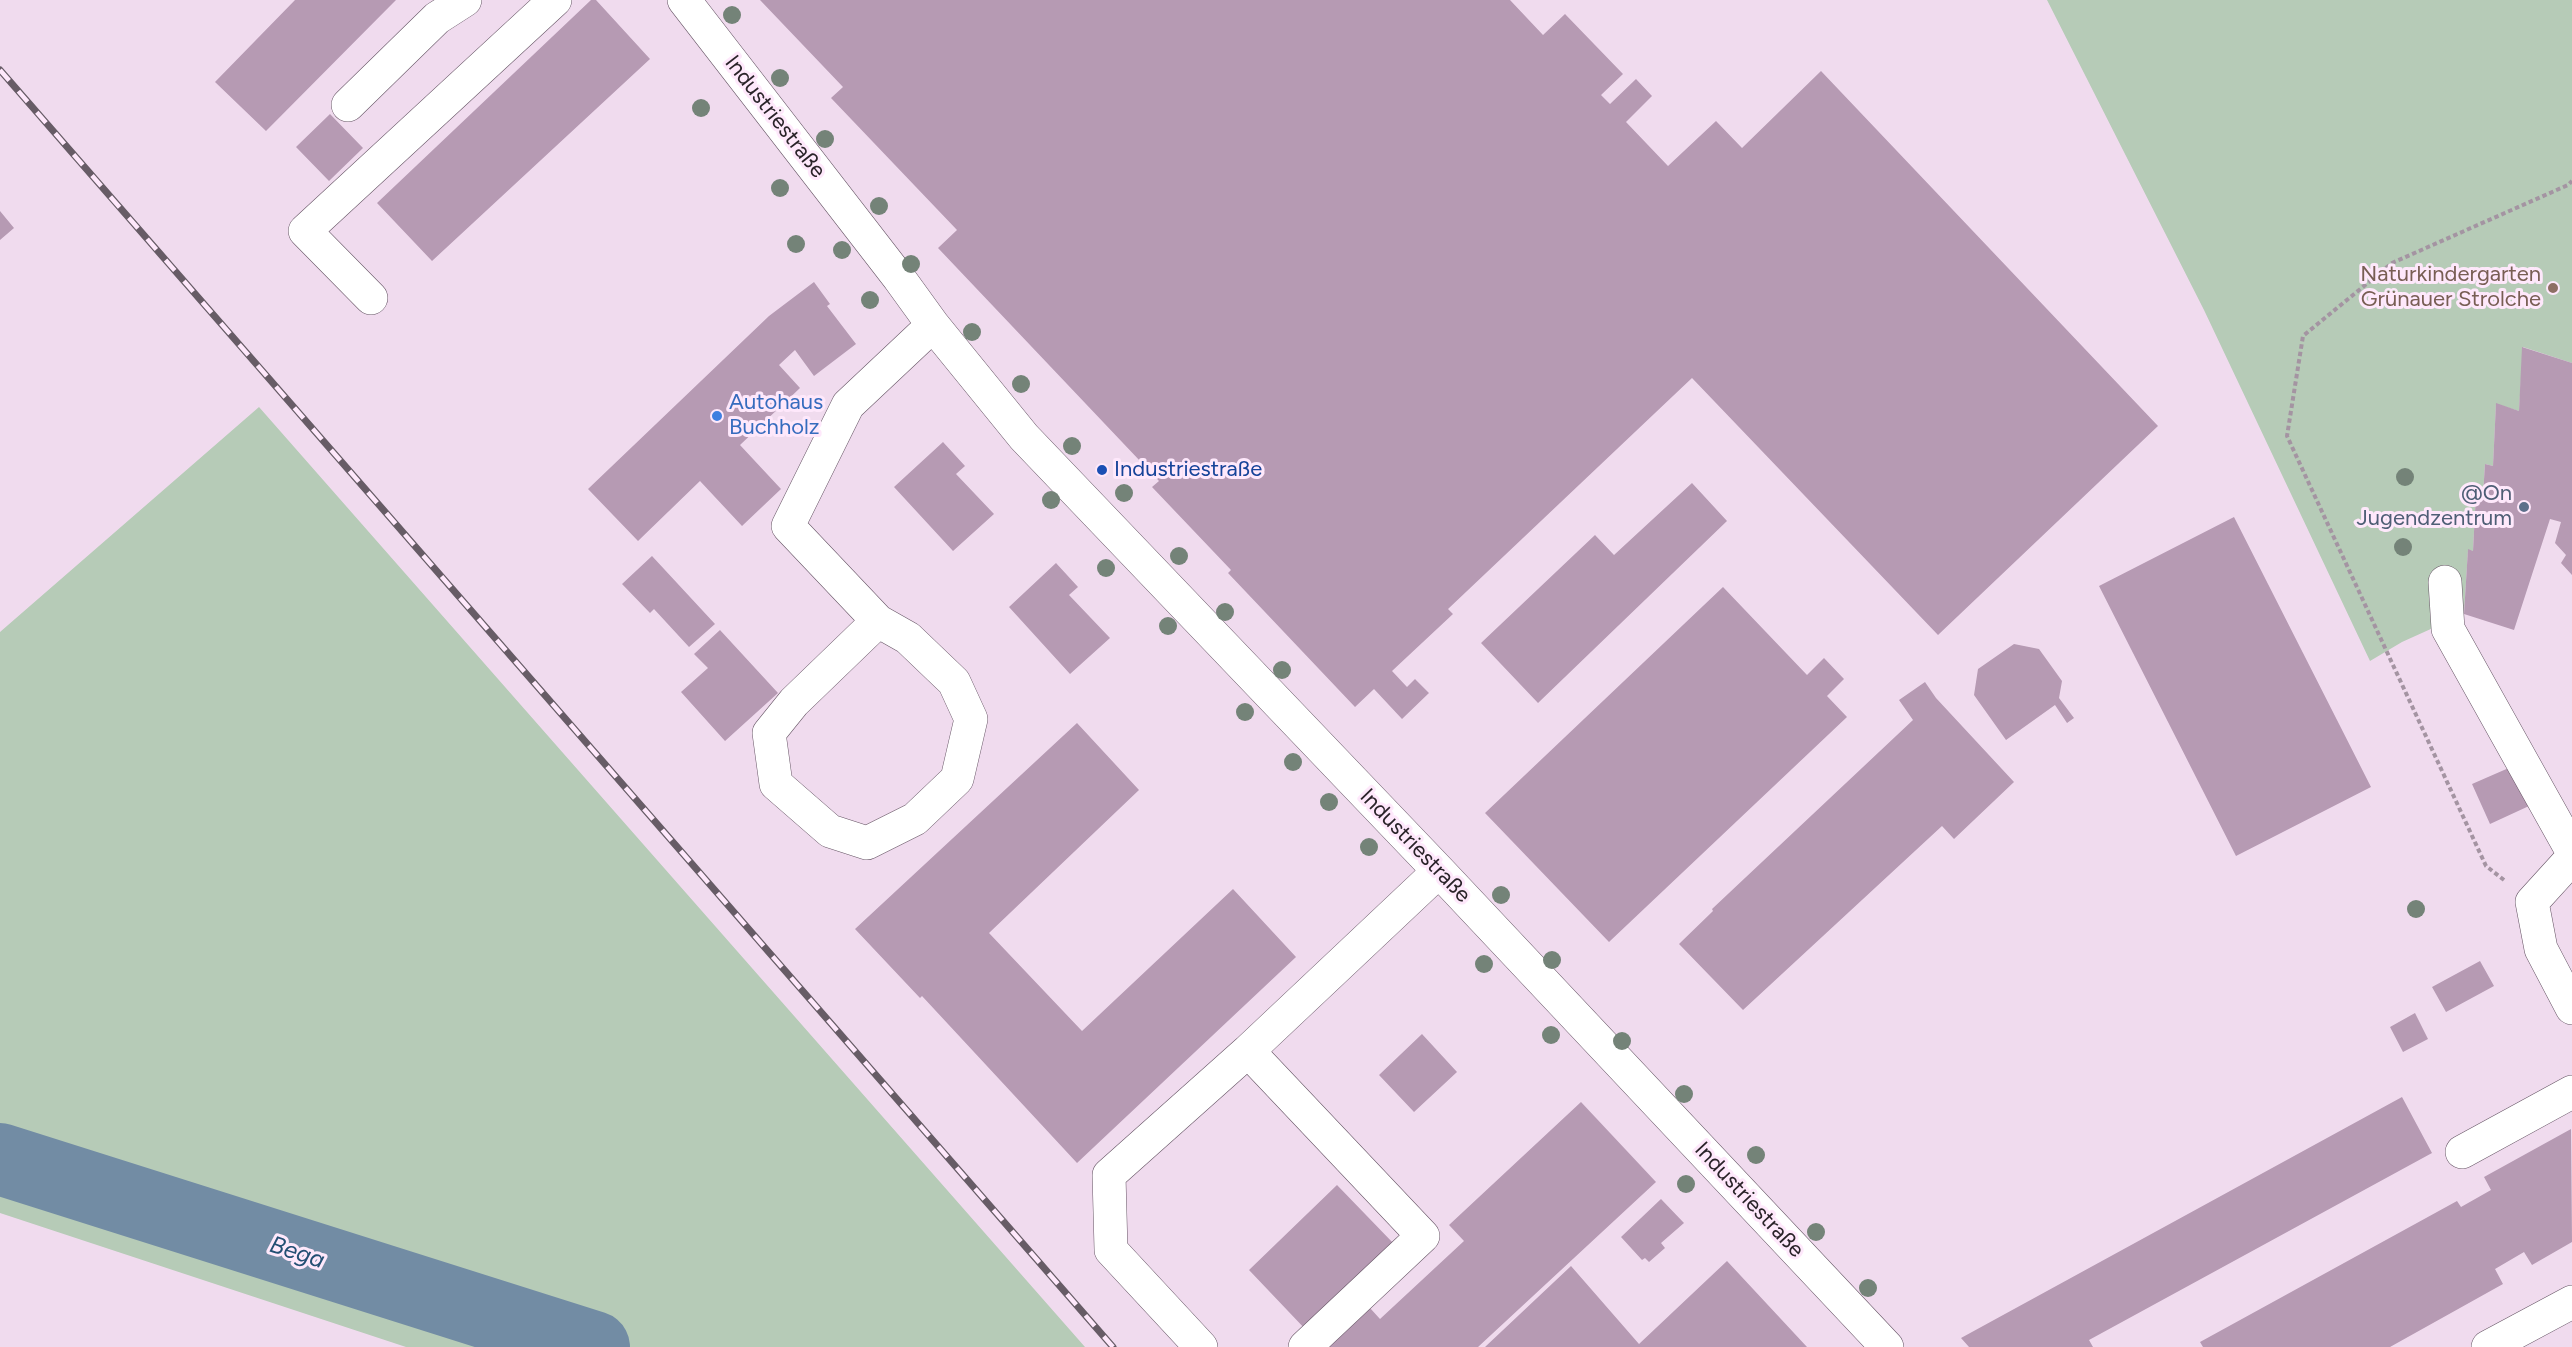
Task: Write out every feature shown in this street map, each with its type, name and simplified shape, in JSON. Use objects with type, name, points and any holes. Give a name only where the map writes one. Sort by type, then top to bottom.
[{"type":"street","points":[[348,105],[437,18],[465,0]]},
{"type":"street","points":[[371,298],[305,231],[555,0]]},
{"type":"street","name":"Industriestraße","points":[[684,0],[933,325],[1024,437],[1439,871],[1887,1347]]},
{"type":"street","points":[[878,621],[794,702],[769,733],[776,784],[830,831],[867,843],[915,819],[957,779],[971,719],[954,682],[908,638],[878,621],[788,526],[848,405],[933,325]]},
{"type":"street","points":[[2445,582],[2448,629],[2572,851]]},
{"type":"street","points":[[2572,858],[2532,902],[2541,949],[2572,1008]]},
{"type":"street","points":[[1201,1347],[1111,1250],[1109,1175],[1248,1051],[1439,871]]},
{"type":"street","points":[[1248,1051],[1423,1236],[1305,1347]]},
{"type":"street","points":[[2462,1152],[2572,1092]]},
{"type":"street","points":[[2488,1347],[2572,1302]]},
{"type":"path","points":[[2532,902],[2486,866],[2287,436],[2303,336],[2392,263],[2568,185],[2572,181]]},
{"type":"green space","points":[[2047,0],[2572,0],[2572,363],[2523,347],[2519,411],[2496,404],[2493,466],[2485,464],[2483,495],[2476,493],[2473,551],[2468,550],[2464,614],[2402,642],[2370,661],[2204,310]]},
{"type":"green space","points":[[259,407],[1085,1347],[406,1347],[0,1213],[0,632]]},
{"type":"building","points":[[295,0],[396,0],[266,131],[215,82]]},
{"type":"building","points":[[591,0],[596,0],[650,59],[432,261],[377,203]]},
{"type":"building","points":[[760,0],[1510,0],[1543,35],[1565,14],[1623,74],[1601,95],[1610,104],[1636,79],[1652,96],[1626,122],[1668,166],[1716,121],[1742,148],[1821,71],[2158,426],[1938,635],[1692,378],[1448,609],[1453,614],[1392,671],[1407,687],[1415,679],[1429,693],[1402,719],[1374,689],[1355,707],[1228,573],[1231,570],[1152,487],[1159,481],[938,248],[957,230],[831,98],[843,87]]},
{"type":"building","points":[[330,114],[363,148],[329,181],[296,147]]},
{"type":"building","points":[[0,211],[14,228],[0,240]]},
{"type":"building","name":"Autohaus Buchholz","points":[[814,282],[830,304],[827,306],[856,344],[814,376],[795,350],[779,365],[800,388],[740,445],[781,489],[742,526],[700,481],[638,541],[588,489],[769,316]]},
{"type":"building","name":"@On Jugendzentrum","points":[[2522,347],[2572,363],[2572,575],[2561,563],[2566,555],[2555,543],[2561,522],[2550,519],[2514,630],[2464,614],[2468,549],[2473,551],[2476,493],[2483,495],[2485,464],[2493,466],[2496,403],[2519,411]]},
{"type":"building","points":[[943,442],[965,466],[956,474],[994,514],[953,551],[894,487]]},
{"type":"building","points":[[1692,483],[1727,521],[1538,703],[1481,643],[1595,535],[1614,555]]},
{"type":"building","points":[[2234,517],[2371,787],[2236,856],[2099,586]]},
{"type":"building","points":[[652,556],[715,624],[689,647],[654,609],[650,613],[622,584]]},
{"type":"building","points":[[1056,563],[1078,587],[1069,595],[1110,638],[1070,674],[1009,607]]},
{"type":"building","points":[[1723,587],[1807,675],[1824,658],[1844,679],[1827,696],[1847,717],[1609,942],[1485,813]]},
{"type":"building","points":[[720,630],[778,693],[725,741],[681,692],[708,668],[694,654]]},
{"type":"building","points":[[2014,644],[2039,649],[2062,681],[2059,698],[2074,718],[2067,723],[2055,705],[2006,740],[1974,695],[1978,669]]},
{"type":"building","points":[[1925,682],[1936,698],[2014,782],[1954,839],[1942,826],[1743,1010],[1679,944],[1713,911],[1712,909],[1913,720],[1899,700]]},
{"type":"building","points":[[1077,723],[1139,790],[989,933],[1082,1031],[1233,889],[1296,957],[1077,1163],[922,996],[920,998],[855,929]]},
{"type":"building","points":[[2511,767],[2529,806],[2490,824],[2472,784]]},
{"type":"building","points":[[2480,961],[2494,986],[2446,1012],[2432,987]]},
{"type":"building","points":[[2415,1013],[2428,1039],[2403,1052],[2390,1027]]},
{"type":"building","points":[[1422,1034],[1457,1072],[1414,1112],[1379,1075]]},
{"type":"building","points":[[2402,1097],[2432,1153],[2089,1340],[2093,1347],[1969,1347],[1961,1338]]},
{"type":"building","points":[[1581,1102],[1656,1182],[1478,1347],[1328,1347],[1370,1308],[1380,1319],[1464,1241],[1449,1225]]},
{"type":"building","points":[[2571,1129],[2572,1242],[2532,1265],[2524,1252],[2495,1269],[2503,1284],[2390,1347],[2203,1347],[2200,1342],[2457,1201],[2461,1207],[2491,1190],[2484,1177]]},
{"type":"building","points":[[1337,1185],[1395,1245],[1307,1331],[1249,1270]]},
{"type":"building","points":[[1661,1199],[1684,1223],[1661,1243],[1665,1248],[1649,1262],[1645,1258],[1642,1260],[1621,1237]]},
{"type":"building","points":[[1727,1261],[1807,1347],[1485,1347],[1571,1266],[1639,1344]]},
{"type":"waterway","name":"Bega","points":[[0,1159],[594,1347]]},
{"type":"railway","points":[[0,70],[1113,1347]]},
{"type":"place","name":"Naturkindergarten Grünauer Strolche","points":[[2553,288]]},
{"type":"place","name":"Autohaus Buchholz","points":[[717,416]]},
{"type":"place","name":"Industriestraße","points":[[1102,470]]},
{"type":"place","name":"@On Jugendzentrum","points":[[2524,507]]}]
